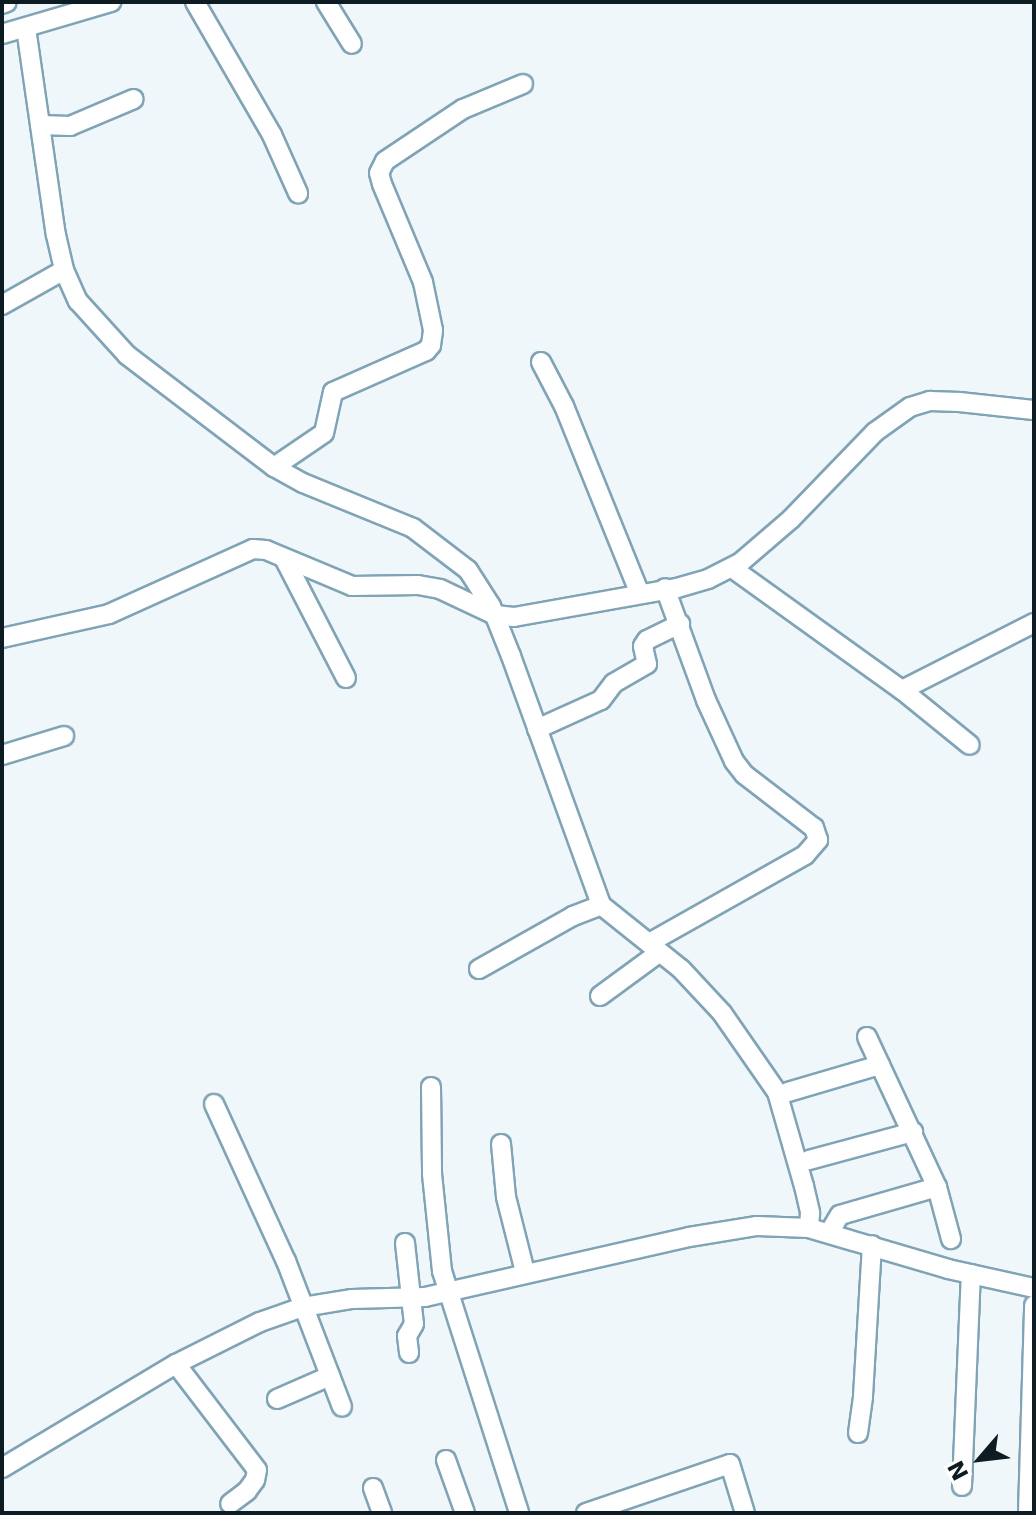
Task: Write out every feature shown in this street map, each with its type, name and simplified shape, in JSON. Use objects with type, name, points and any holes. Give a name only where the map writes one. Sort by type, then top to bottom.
[{"type":"street","points":[[2,34],[111,2]]},
{"type":"street","points":[[195,2],[272,135],[298,193]]},
{"type":"street","points":[[326,2],[352,44]]},
{"type":"street","points":[[26,28],[64,270],[78,301],[127,355],[274,467],[303,483],[413,528],[468,570],[495,615],[601,905],[655,948],[722,1013],[777,1092],[810,1213],[809,1228]]},
{"type":"street","points":[[274,467],[324,433],[333,392],[426,351],[431,345],[433,330],[423,282],[379,173],[385,161],[441,121],[523,84]]},
{"type":"street","points":[[40,125],[70,126],[134,99]]},
{"type":"street","points":[[2,305],[64,270]]},
{"type":"street","points":[[541,362],[570,420],[639,592]]},
{"type":"street","points":[[2,638],[109,614],[239,553],[266,550],[352,586],[418,585],[440,589],[495,615],[514,617],[695,583],[732,568],[791,519],[875,432],[910,407],[930,401],[1034,410]]},
{"type":"street","points":[[284,558],[346,678]]},
{"type":"street","points":[[732,568],[902,690],[970,745]]},
{"type":"street","points":[[600,996],[655,948],[805,855],[818,840],[814,828],[744,774],[734,761],[706,700],[665,588]]},
{"type":"street","points":[[902,690],[1034,623]]},
{"type":"street","points":[[537,729],[601,700],[614,683],[647,664],[644,642],[680,624]]},
{"type":"street","points":[[2,755],[64,736]]},
{"type":"street","points":[[479,969],[562,922],[601,905]]},
{"type":"street","points":[[867,1037],[937,1187],[951,1239]]},
{"type":"street","points":[[788,1092],[880,1065]]},
{"type":"street","points":[[431,1087],[433,1186],[447,1292],[519,1513]]},
{"type":"street","points":[[214,1104],[244,1164],[342,1407]]},
{"type":"street","points":[[809,1160],[913,1132]]},
{"type":"street","points":[[501,1144],[506,1197],[525,1272]]},
{"type":"street","points":[[829,1233],[840,1215],[937,1187]]},
{"type":"street","points":[[2,1468],[176,1364],[260,1322],[303,1307],[352,1299],[411,1298],[447,1292],[525,1272],[757,1226],[809,1228],[971,1274],[1034,1288]]},
{"type":"street","points":[[405,1243],[414,1324],[407,1336],[409,1353]]},
{"type":"street","points":[[858,1433],[872,1245]]},
{"type":"street","points":[[962,1486],[971,1274]]},
{"type":"street","points":[[1028,1513],[1034,1305]]},
{"type":"street","points":[[176,1364],[257,1470],[255,1480],[247,1491],[230,1504]]},
{"type":"street","points":[[277,1399],[330,1376]]},
{"type":"street","points":[[446,1460],[465,1513]]},
{"type":"street","points":[[586,1513],[730,1464],[745,1513]]},
{"type":"street","points":[[373,1488],[382,1513]]}]
